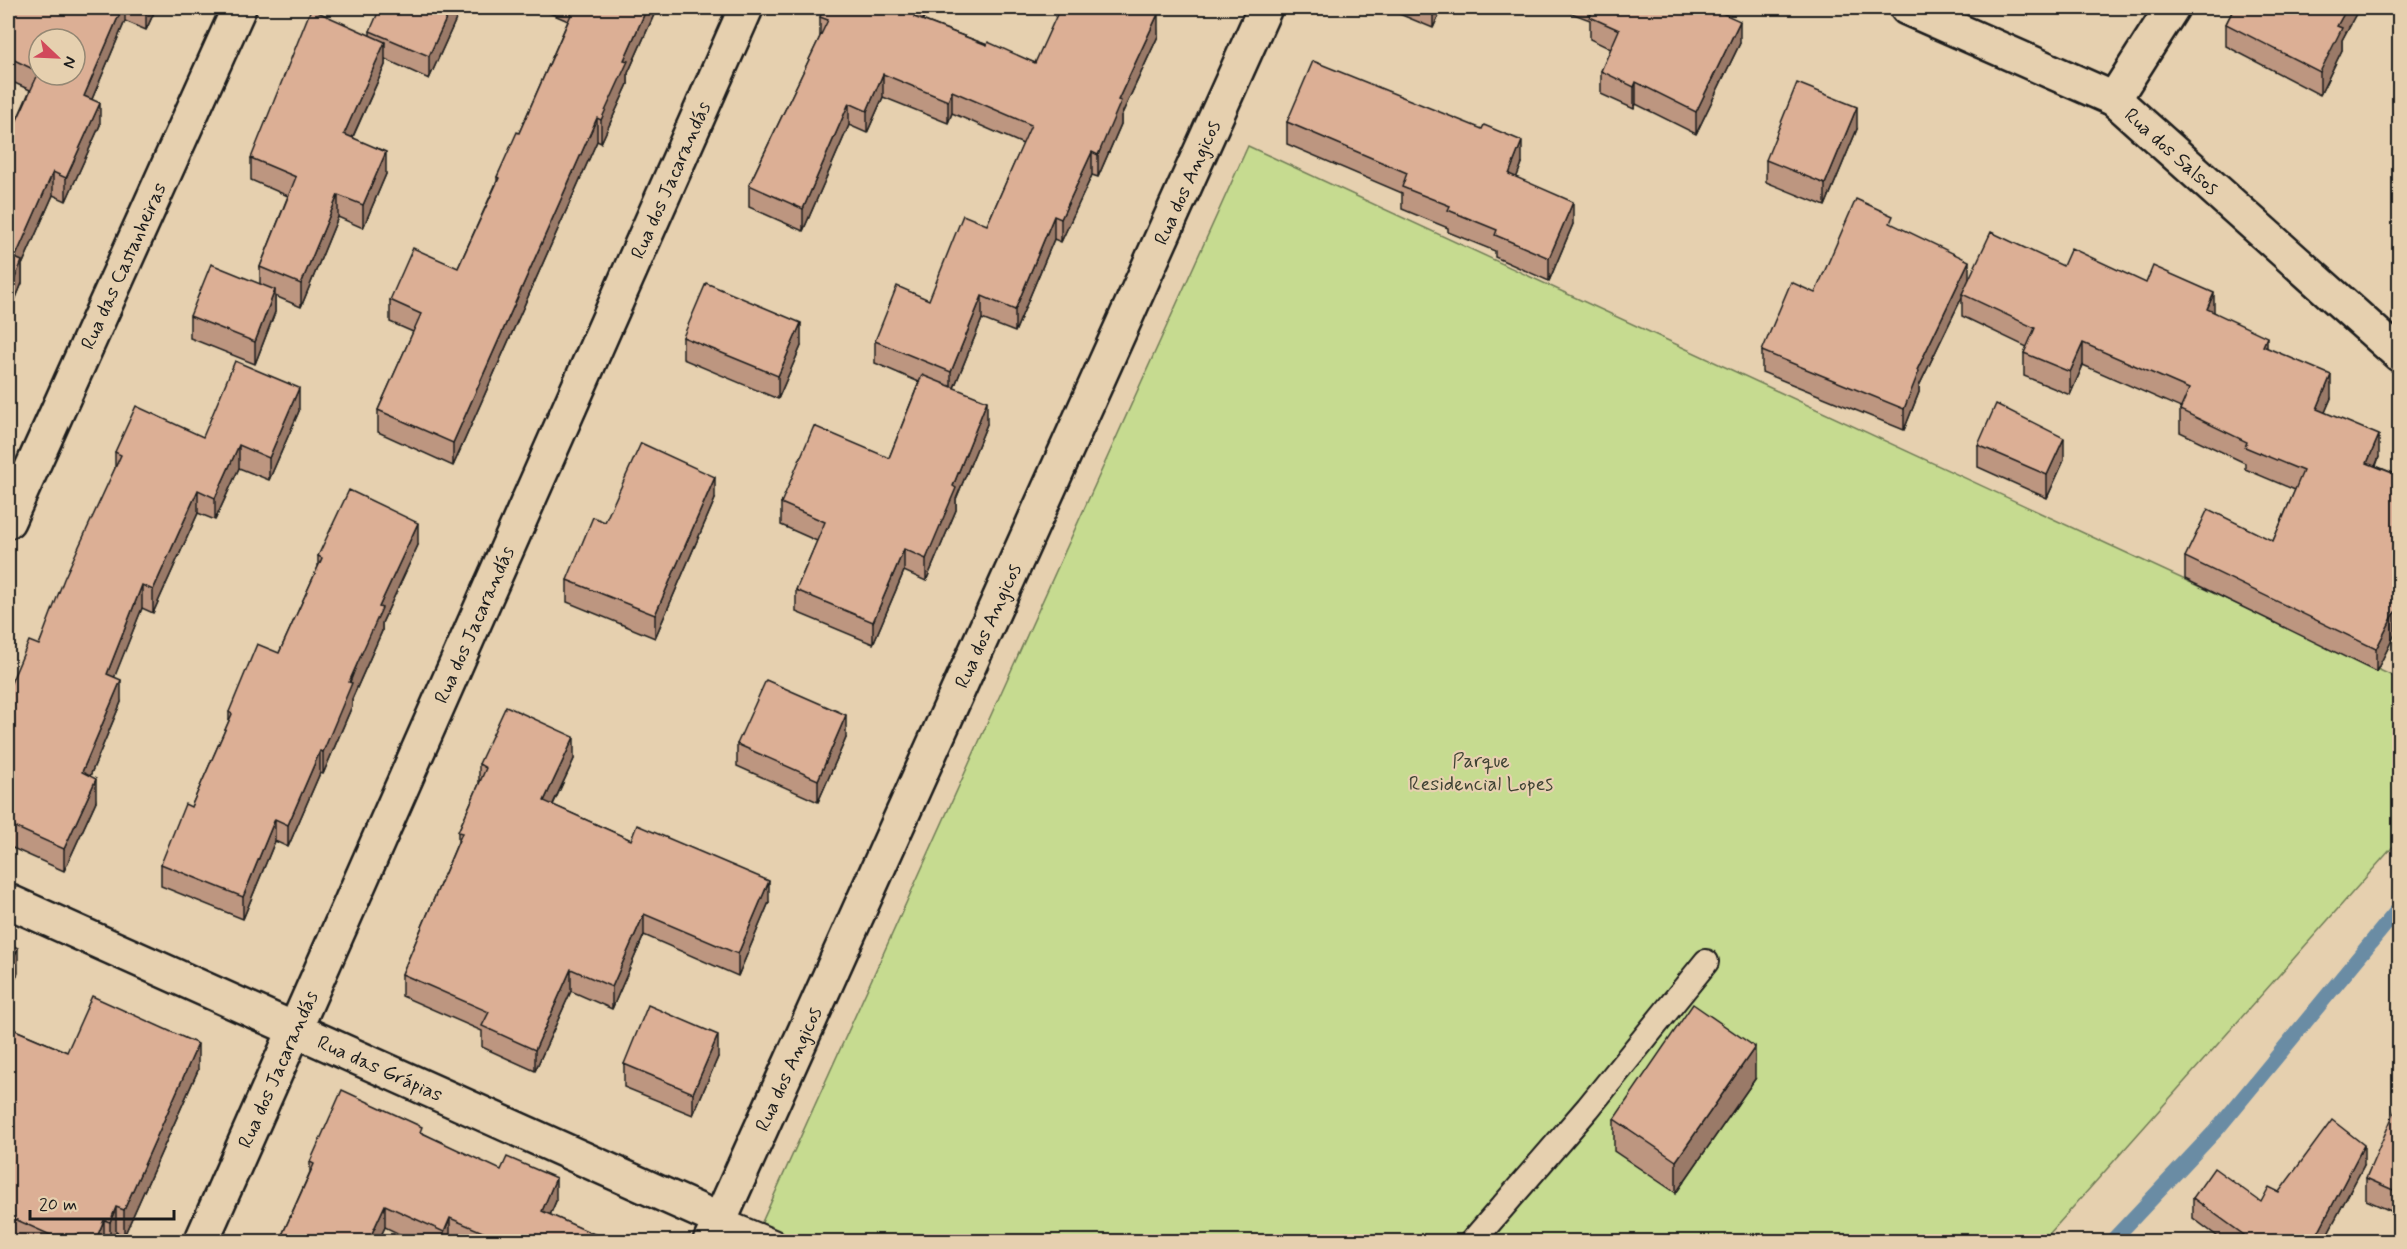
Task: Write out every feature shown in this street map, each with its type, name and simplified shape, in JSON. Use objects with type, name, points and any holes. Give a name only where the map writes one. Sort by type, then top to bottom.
[{"type":"street","name":"Rua das Castanheiras","points":[[8,521],[239,8]]},
{"type":"street","name":"Rua dos Jacarandás","points":[[201,1242],[746,8]]},
{"type":"street","name":"Rua dos Angicos","points":[[715,1231],[1265,8]]},
{"type":"street","name":"Rua dos Salsos","points":[[1907,8],[2114,99],[2400,355]]},
{"type":"street","points":[[2114,99],[2172,8]]},
{"type":"street","name":"Rua das Grápias","points":[[8,901],[295,1029],[715,1231]]},
{"type":"lane","points":[[1472,1242],[1588,1108],[1706,962]]},
{"type":"lane","points":[[715,1231],[773,1242]]},
{"type":"green space","name":"Parque Residencial Lopes","points":[[1248,146],[2399,679],[2399,840],[2043,1241],[753,1242]]},
{"type":"building","points":[[8,8],[122,8],[84,96],[100,103],[66,178],[53,172],[15,258],[22,261],[8,295],[8,140],[32,87],[87,87],[87,27],[27,27],[27,66],[8,57]]},
{"type":"building","points":[[380,8],[451,8],[429,56],[370,31]]},
{"type":"building","points":[[574,8],[647,8],[624,60],[628,61],[601,120],[597,118],[453,443],[378,410],[421,314],[390,300],[413,248],[458,268]]},
{"type":"building","points":[[824,8],[918,8],[914,17],[987,45],[988,42],[1035,63],[1060,8],[1149,8],[1158,14],[1118,100],[1121,101],[1098,155],[1092,152],[1061,219],[1054,216],[1015,310],[982,296],[951,372],[875,341],[897,286],[929,300],[963,215],[987,225],[1031,125],[952,91],[948,101],[883,74],[867,111],[849,103],[803,209],[749,185],[828,20],[820,17]]},
{"type":"building","points":[[1593,8],[1711,8],[1740,21],[1696,112],[1636,82],[1634,87],[1601,71],[1619,30],[1590,17]]},
{"type":"building","points":[[2234,8],[2347,8],[2337,26],[2342,28],[2320,72],[2226,24]]},
{"type":"building","points":[[311,9],[385,42],[344,134],[386,152],[363,205],[338,195],[301,284],[260,267],[296,177],[251,158]]},
{"type":"building","points":[[1313,61],[1482,129],[1484,125],[1522,141],[1509,174],[1573,202],[1549,258],[1495,235],[1497,230],[1448,210],[1450,206],[1402,187],[1407,173],[1287,122]]},
{"type":"building","points":[[1797,83],[1857,107],[1825,184],[1766,160]]},
{"type":"building","points":[[1856,199],[1893,216],[1890,223],[1969,261],[1917,370],[1919,371],[1904,409],[1762,351],[1791,282],[1815,293]]},
{"type":"building","points":[[1991,232],[2063,266],[2071,248],[2146,283],[2153,266],[2214,293],[2207,309],[2267,337],[2263,346],[2331,375],[2317,409],[2379,435],[2367,463],[2400,476],[2400,614],[2395,612],[2376,649],[2185,557],[2208,509],[2273,541],[2303,471],[2245,447],[2247,442],[2180,410],[2189,389],[2083,343],[2070,372],[2024,353],[2035,328],[1962,294]]},
{"type":"building","points":[[211,264],[275,290],[255,342],[190,316]]},
{"type":"building","points":[[706,283],[801,323],[778,376],[683,337]]},
{"type":"building","points":[[235,361],[299,388],[269,458],[239,445],[215,498],[198,490],[153,590],[142,585],[107,674],[121,680],[82,772],[96,779],[64,849],[8,824],[8,690],[29,641],[39,645],[64,579],[121,455],[115,452],[136,406],[203,437]]},
{"type":"building","points":[[922,375],[987,401],[953,486],[956,488],[926,559],[904,549],[873,622],[796,590],[825,522],[781,503],[814,426],[889,458]]},
{"type":"building","points":[[1996,404],[2064,438],[2047,475],[1978,445]]},
{"type":"building","points":[[641,443],[715,477],[655,615],[567,580],[593,517],[605,522]]},
{"type":"building","points":[[349,490],[418,523],[379,607],[382,608],[349,682],[352,683],[323,752],[320,751],[288,825],[275,819],[243,897],[161,864],[185,804],[191,807],[232,714],[229,712],[257,644],[279,653],[322,558],[318,556]]},
{"type":"building","points":[[766,680],[846,715],[818,780],[737,744]]},
{"type":"building","points":[[506,706],[574,737],[544,801],[631,840],[637,825],[769,881],[738,954],[644,914],[612,987],[571,969],[535,1050],[482,1026],[489,1012],[402,974],[462,833],[458,832],[486,768],[479,764]]},
{"type":"building","points":[[8,943],[18,948],[8,970]]},
{"type":"building","points":[[92,996],[198,1044],[124,1210],[116,1207],[110,1222],[104,1220],[95,1242],[76,1234],[72,1242],[66,1242],[8,1216],[8,1027],[67,1052]]},
{"type":"building","points":[[1693,1004],[1755,1047],[1676,1161],[1614,1119]]},
{"type":"building","points":[[648,1005],[718,1035],[693,1093],[624,1064]]},
{"type":"building","points":[[342,1090],[422,1127],[420,1132],[501,1170],[507,1157],[556,1178],[542,1211],[612,1242],[506,1242],[450,1218],[444,1232],[385,1205],[368,1242],[279,1242],[314,1164],[310,1162]]},
{"type":"building","points":[[2397,1106],[2400,1107],[2400,1193],[2366,1178]]},
{"type":"building","points":[[2332,1120],[2364,1145],[2313,1242],[2240,1242],[2244,1235],[2193,1198],[2214,1168],[2261,1202],[2269,1187],[2279,1192]]},
{"type":"waterway","points":[[2111,1242],[2219,1127],[2400,907]]}]
